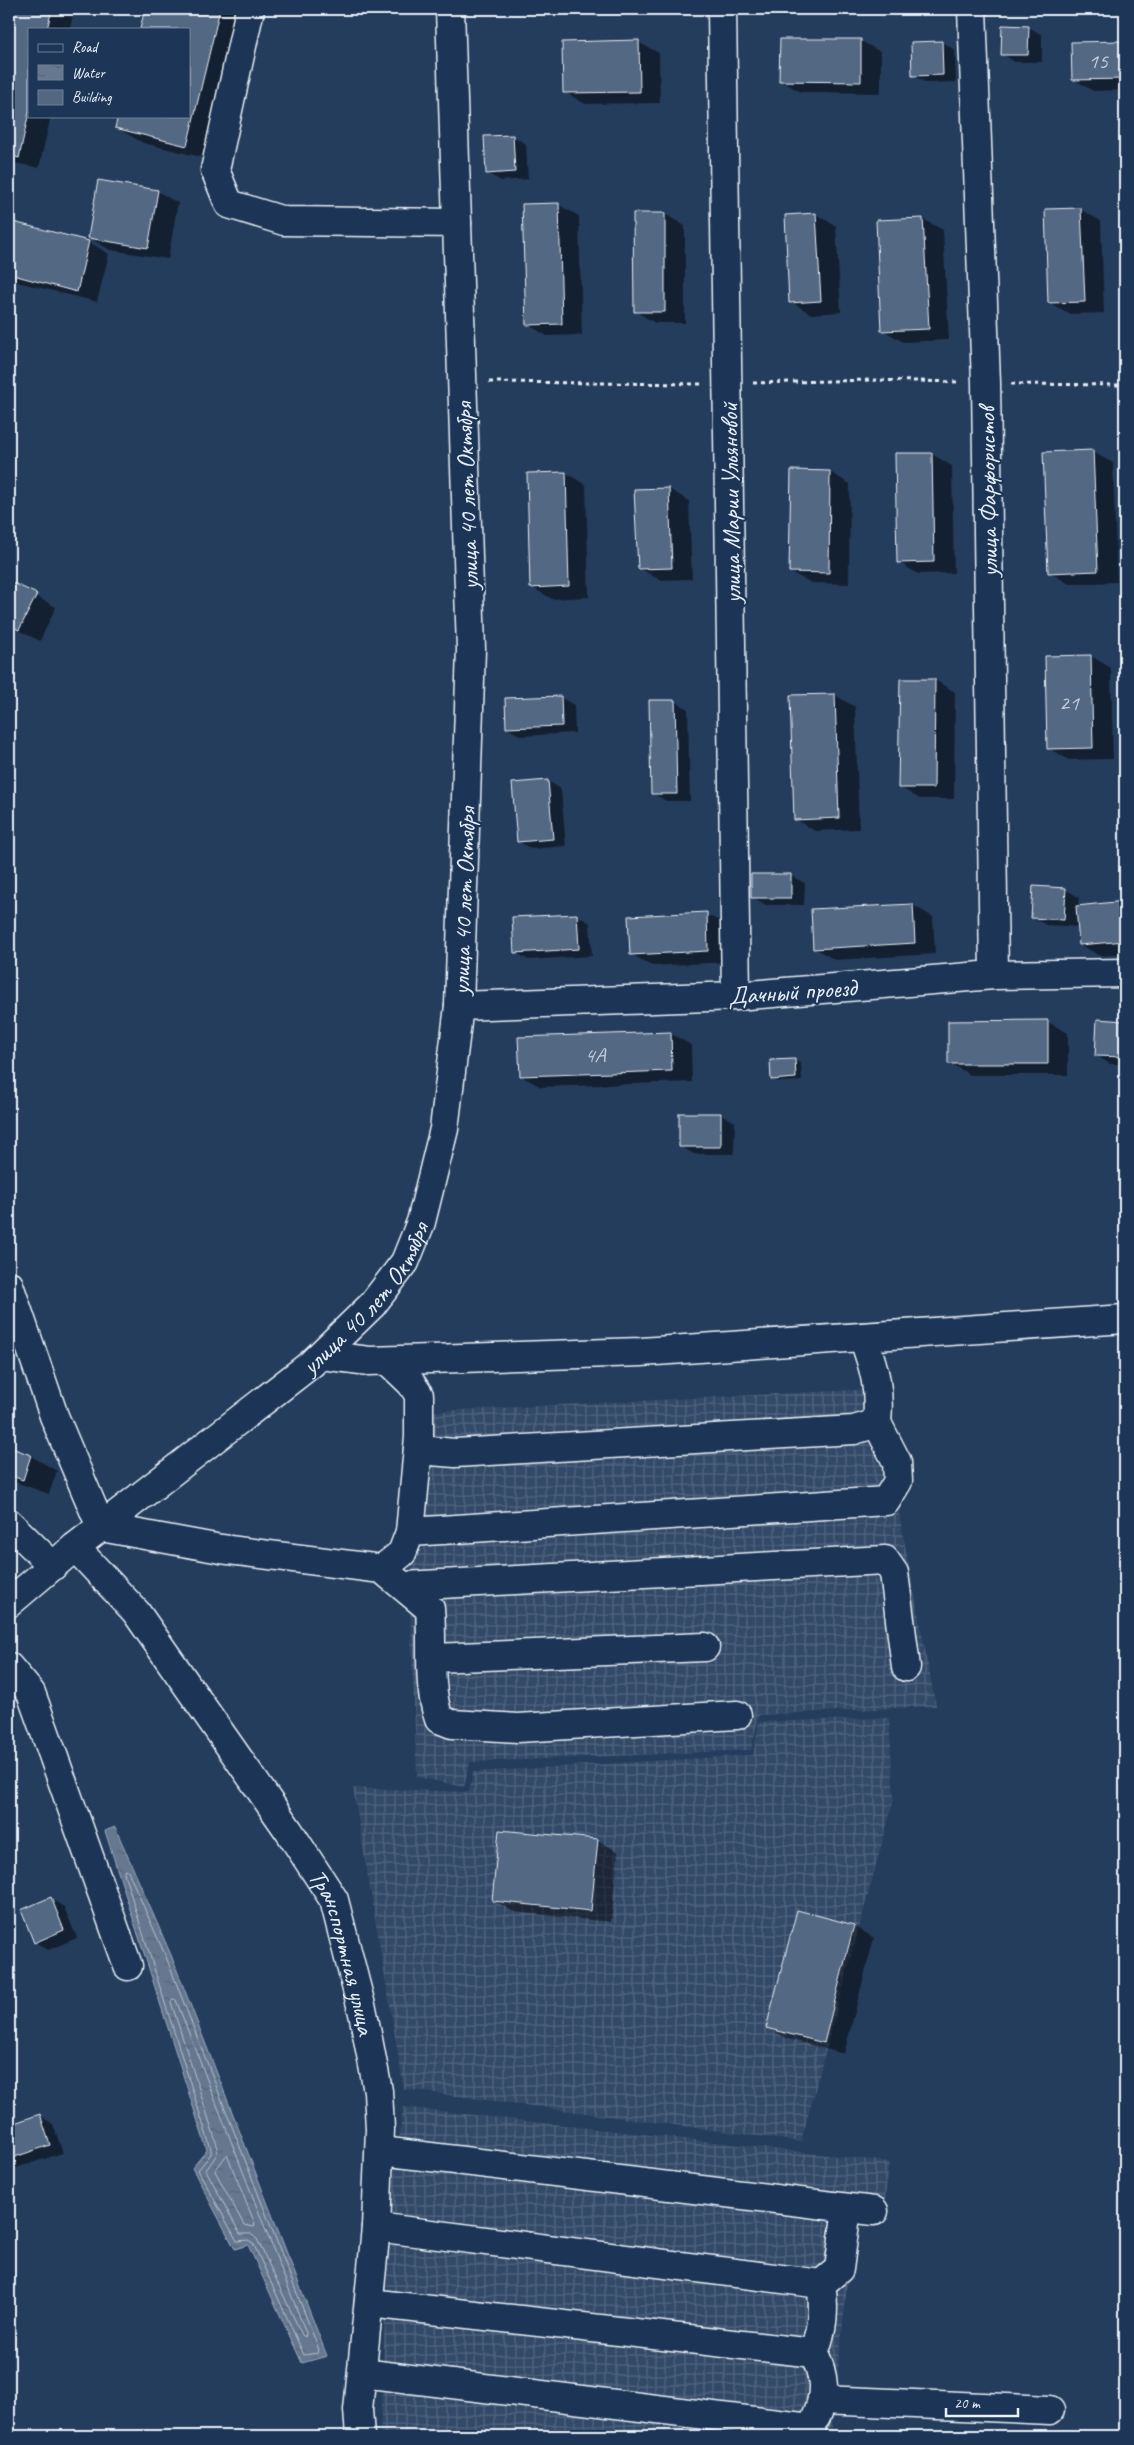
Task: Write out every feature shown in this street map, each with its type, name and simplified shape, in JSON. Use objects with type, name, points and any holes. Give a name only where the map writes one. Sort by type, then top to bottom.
[{"type":"street","points":[[250,9],[215,170],[229,204],[284,221],[457,223]]},
{"type":"street","name":"улица 40 лет Октября","points":[[9,1603],[75,1547],[321,1355],[372,1305],[400,1269],[405,1262],[421,1222],[444,1129],[459,1006],[472,649],[450,9]]},
{"type":"street","name":"улица Марии Ульяновой","points":[[722,9],[736,996]]},
{"type":"street","name":"улица Фарфористов","points":[[972,9],[986,383],[994,975]]},
{"type":"street","name":"Дачный проезд","points":[[459,1006],[736,996],[994,975],[1125,973]]},
{"type":"street","points":[[9,1285],[54,1416],[101,1527],[221,1549],[382,1569],[430,1609],[433,1702],[439,1719],[452,1724],[518,1728],[737,1715]]},
{"type":"street","points":[[321,1355],[369,1361],[641,1352],[1125,1319]]},
{"type":"street","points":[[410,1532],[886,1501],[898,1481],[897,1462],[877,1423],[879,1404],[876,1374],[863,1337]]},
{"type":"street","points":[[382,1569],[402,1554],[410,1532],[418,1450],[419,1396],[411,1383],[388,1360]]},
{"type":"street","points":[[418,1450],[456,1453],[774,1435],[854,1430],[877,1423]]},
{"type":"street","points":[[9,1523],[53,1566]]},
{"type":"street","name":"Транспортная улица","points":[[75,1547],[136,1612],[289,1831],[334,1900],[363,2013],[378,2091],[381,2151],[376,2227],[358,2410],[360,2436]]},
{"type":"street","points":[[404,1586],[885,1560],[894,1573],[906,1667]]},
{"type":"street","points":[[433,1658],[705,1647]]},
{"type":"street","points":[[9,1668],[31,1693],[128,1966]]},
{"type":"street","points":[[381,2151],[874,2211]]},
{"type":"street","points":[[376,2227],[821,2284],[839,2270],[847,2208]]},
{"type":"street","points":[[362,2374],[813,2432],[825,2389],[822,2370],[814,2353],[821,2333],[824,2306],[821,2284]]},
{"type":"street","points":[[369,2304],[814,2353]]},
{"type":"street","points":[[822,2400],[1050,2410]]},
{"type":"path","points":[[462,382],[728,384],[871,380],[1125,385]]},
{"type":"shaded area","points":[[875,1389],[936,1706],[759,1715],[751,1750],[470,1762],[464,1787],[417,1777],[408,1561],[422,1412]]},
{"type":"shaded area","points":[[889,1718],[894,1799],[801,2142],[404,2089],[353,1788],[469,1792],[473,1772],[753,1755],[759,1722]]},
{"type":"shaded area","points":[[403,2107],[889,2162],[883,2218],[854,2220],[831,2436],[380,2436],[389,2223]]},
{"type":"water","points":[[115,1827],[171,1955],[327,2356],[302,2363],[248,2245],[235,2249],[192,2168],[207,2150],[105,1831]]},
{"type":"building","points":[[9,9],[52,9],[47,28],[28,28],[28,117],[19,158],[9,155]]},
{"type":"building","points":[[145,9],[220,9],[187,146],[115,128],[118,118],[190,118],[190,28],[140,28]]},
{"type":"building","points":[[1002,25],[1029,26],[1028,55],[1001,55]]},
{"type":"building","points":[[780,39],[861,39],[861,82],[779,81]]},
{"type":"building","points":[[639,40],[640,92],[563,93],[562,42]]},
{"type":"building","points":[[942,41],[943,75],[912,76],[911,42]]},
{"type":"building","points":[[1125,41],[1125,79],[1072,80],[1071,42]]},
{"type":"building","points":[[513,135],[515,172],[486,174],[484,136]]},
{"type":"building","points":[[98,180],[158,190],[148,248],[88,238]]},
{"type":"building","points":[[559,203],[562,324],[526,325],[522,204]]},
{"type":"building","points":[[1081,208],[1085,302],[1048,303],[1045,209]]},
{"type":"building","points":[[633,213],[665,213],[665,312],[634,312]]},
{"type":"building","points":[[816,213],[821,301],[789,303],[785,215]]},
{"type":"building","points":[[923,218],[929,329],[881,331],[876,220]]},
{"type":"building","points":[[9,221],[89,241],[77,292],[9,274]]},
{"type":"building","points":[[1093,450],[1098,571],[1048,573],[1043,452]]},
{"type":"building","points":[[895,453],[932,453],[934,562],[897,563]]},
{"type":"building","points":[[791,470],[830,471],[829,573],[789,572]]},
{"type":"building","points":[[566,472],[569,586],[530,588],[527,473]]},
{"type":"building","points":[[669,488],[672,568],[638,569],[634,489]]},
{"type":"building","points":[[9,581],[37,594],[19,630],[9,625]]},
{"type":"building","points":[[1091,655],[1093,748],[1047,749],[1045,656]]},
{"type":"building","points":[[900,679],[935,679],[934,788],[898,788]]},
{"type":"building","points":[[835,694],[839,818],[794,820],[790,695]]},
{"type":"building","points":[[561,696],[562,726],[506,728],[505,698]]},
{"type":"building","points":[[649,700],[675,700],[677,794],[651,794]]},
{"type":"building","points":[[548,780],[553,839],[517,842],[512,783]]},
{"type":"building","points":[[751,874],[791,874],[791,898],[751,898]]},
{"type":"building","points":[[1033,886],[1066,888],[1064,920],[1031,918]]},
{"type":"building","points":[[1125,901],[1125,941],[1079,945],[1076,906]]},
{"type":"building","points":[[913,904],[915,943],[813,949],[811,909]]},
{"type":"building","points":[[707,912],[708,951],[630,955],[628,916]]},
{"type":"building","points":[[577,914],[579,949],[514,953],[512,917]]},
{"type":"building","points":[[1097,1019],[1125,1021],[1125,1057],[1095,1056]]},
{"type":"building","points":[[1048,1020],[1048,1064],[948,1064],[948,1021]]},
{"type":"building","points":[[671,1032],[672,1071],[520,1076],[518,1037]]},
{"type":"building","points":[[795,1059],[796,1078],[771,1080],[770,1060]]},
{"type":"building","points":[[679,1113],[721,1113],[721,1147],[679,1147]]},
{"type":"building","points":[[9,1447],[31,1455],[23,1480],[9,1475]]},
{"type":"building","points":[[499,1830],[598,1839],[591,1911],[492,1901]]},
{"type":"building","points":[[51,1897],[64,1930],[34,1943],[21,1910]]},
{"type":"building","points":[[797,1910],[854,1925],[824,2043],[766,2028]]},
{"type":"building","points":[[40,2114],[50,2145],[9,2159],[9,2125]]}]
